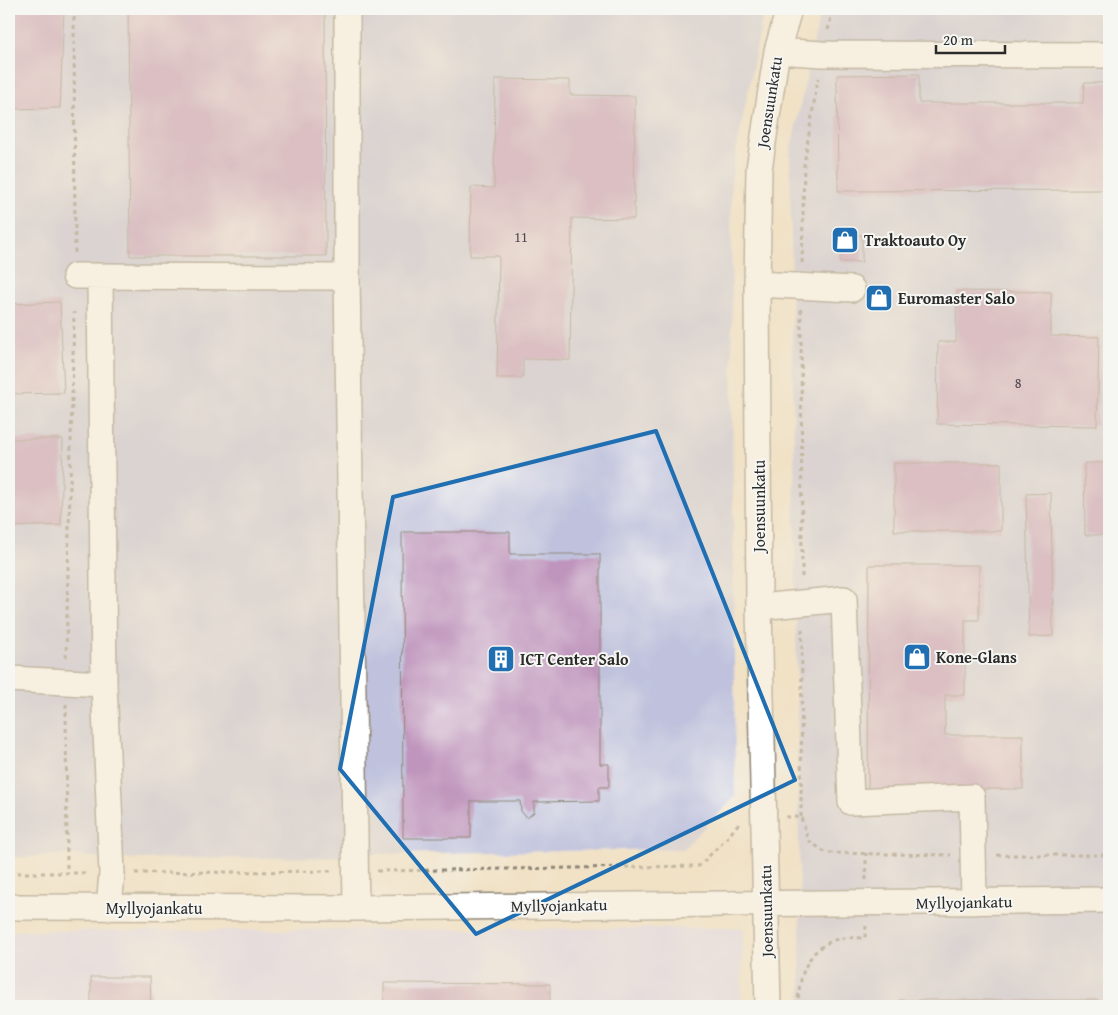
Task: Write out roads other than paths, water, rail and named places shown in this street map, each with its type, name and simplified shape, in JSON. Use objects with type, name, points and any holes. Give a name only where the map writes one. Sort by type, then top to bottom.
[{"type":"street","points":[[347,9],[348,277],[356,908]]},
{"type":"street","name":"Joensuunkatu","points":[[768,1006],[759,607],[757,284],[759,169],[777,51],[789,9]]},
{"type":"street","points":[[777,51],[822,54],[1109,55]]},
{"type":"street","points":[[75,276],[100,278],[348,277]]},
{"type":"street","points":[[100,278],[104,684],[112,873],[109,908]]},
{"type":"street","points":[[757,284],[852,289]]},
{"type":"street","points":[[759,607],[844,599],[851,802],[972,797],[974,902]]},
{"type":"street","points":[[9,680],[104,684]]},
{"type":"street","name":"Myllyojankatu","points":[[9,907],[356,908],[1109,900]]},
{"type":"place","name":"Traktoauto Oy","points":[[845,240]]},
{"type":"place","name":"Euromaster Salo","points":[[879,298]]},
{"type":"place","name":"Kone-Glans","points":[[917,657]]},
{"type":"place","name":"ICT Center Salo","points":[[501,659]]}]
